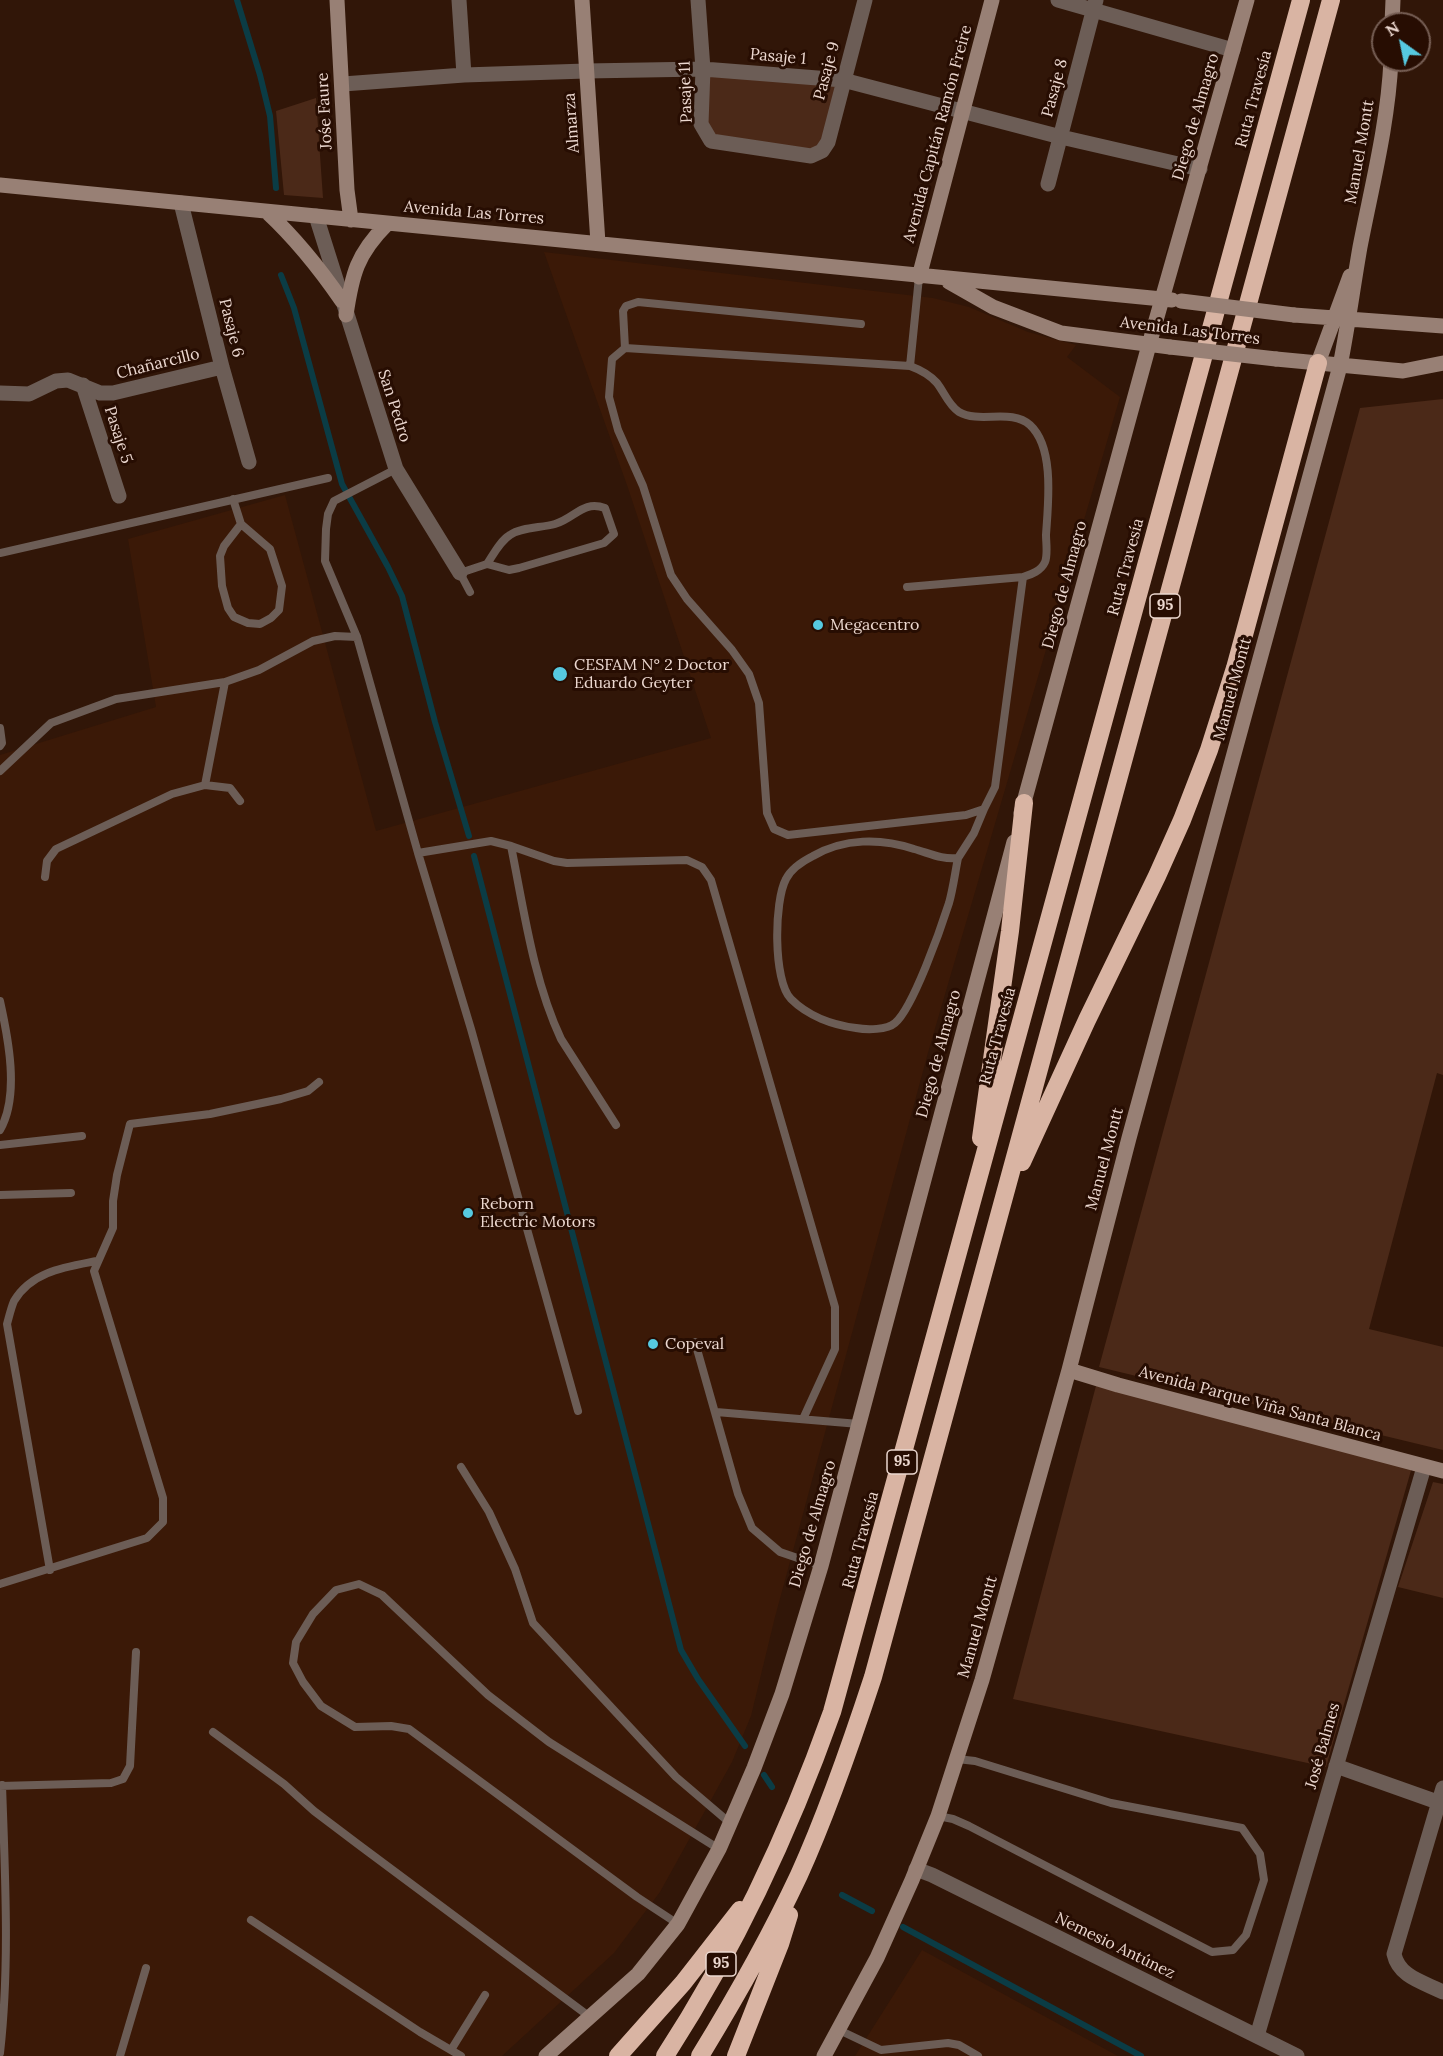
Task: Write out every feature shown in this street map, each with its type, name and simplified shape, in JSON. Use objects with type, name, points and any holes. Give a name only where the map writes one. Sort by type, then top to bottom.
[{"type":"highway","name":"Ruta Travesía","points":[[665,2056],[722,1962],[770,1867],[793,1816],[832,1712],[1301,0]]},
{"type":"highway","name":"95","points":[[700,2056],[749,1974],[799,1874],[832,1794],[873,1677],[1331,0]]},
{"type":"highway","points":[[999,1213],[1087,1020],[1157,876],[1209,750],[1234,668],[1318,363]]},
{"type":"highway","points":[[971,1211],[1010,932],[1024,803]]},
{"type":"highway","points":[[618,2056],[662,2008],[713,1946],[770,1867]]},
{"type":"highway","points":[[736,2056],[780,1944],[799,1874]]},
{"type":"main road","name":"Jośe Faure","points":[[337,0],[347,190],[351,220]]},
{"type":"main road","name":"Almarza","points":[[582,0],[598,243]]},
{"type":"main road","name":"Avenida Capitán Ramón Freire","points":[[919,277],[992,0]]},
{"type":"main road","name":"Diego de Almagro","points":[[546,2056],[638,1974],[678,1924],[718,1849],[747,1785],[782,1694],[821,1566],[860,1424],[1024,803],[1149,345],[1247,0]]},
{"type":"main road","name":"Manuel Montt","points":[[824,2056],[877,1958],[916,1869],[938,1816],[982,1680],[1069,1370],[1129,1138],[1340,366],[1382,140],[1390,72]]},
{"type":"main road","name":"Avenida Las Torres","points":[[0,185],[1181,301],[1294,315],[1443,326]]},
{"type":"main road","points":[[267,212],[309,255],[344,308]]},
{"type":"main road","points":[[344,308],[359,260],[371,240],[387,224]]},
{"type":"main road","name":"Manuel Montt","points":[[1318,363],[1360,249]]},
{"type":"main road","name":"Avenida Las Torres","points":[[944,279],[993,307],[1061,333],[1149,345],[1403,371],[1443,363]]},
{"type":"main road","name":"Avenida Parque Viña Santa Blanca","points":[[1069,1370],[1443,1471]]},
{"type":"street","points":[[459,0],[464,75]]},
{"type":"street","name":"Pasaje 11","points":[[698,0],[703,69],[701,124],[711,141],[811,156],[822,151]]},
{"type":"street","name":"Pasaje 9","points":[[822,151],[828,142],[865,0]]},
{"type":"street","points":[[1058,0],[1095,5],[1233,50]]},
{"type":"street","name":"Pasaje 8","points":[[1048,184],[1095,5]]},
{"type":"street","name":"Pasaje 1","points":[[342,84],[464,75],[703,69],[843,80],[1060,137],[1200,170]]},
{"type":"street","name":"Pasaje 6","points":[[181,203],[222,367],[249,462]]},
{"type":"street","name":"San Pedro","points":[[316,216],[389,472],[460,573]]},
{"type":"street","name":"Chañarcillo","points":[[0,393],[29,394],[56,381],[68,380],[100,393],[113,393],[222,367]]},
{"type":"street","name":"Pasaje 5","points":[[83,385],[118,496]]},
{"type":"street","name":"José Balmes","points":[[1257,2036],[1424,1467]]},
{"type":"street","points":[[1336,1766],[1442,1798],[1394,1954],[1396,1965],[1403,1972],[1443,1992]]},
{"type":"street","name":"Nemesio Antúnez","points":[[916,1869],[1297,2056]]},
{"type":"lane","points":[[910,366],[919,277]]},
{"type":"lane","points":[[625,348],[623,311],[626,306],[638,302],[861,324]]},
{"type":"lane","points":[[907,587],[1023,577],[1036,572],[1045,562],[1049,486],[1045,454],[1036,432],[1022,419],[959,412],[936,382],[924,371],[910,366],[625,348],[612,359],[609,398],[618,430],[643,486],[671,575],[687,599],[732,650],[749,674],[759,703],[767,813],[774,829],[788,835],[966,815],[984,808]]},
{"type":"lane","points":[[389,472],[334,501],[328,514],[326,561],[357,637],[471,1029],[578,1411]]},
{"type":"lane","points":[[0,553],[328,478]]},
{"type":"lane","points":[[233,499],[241,524],[270,549],[282,586],[279,610],[260,624],[248,623],[234,617],[228,608],[222,586],[220,556],[224,546],[241,524]]},
{"type":"lane","points":[[460,573],[487,564],[509,570],[519,568],[604,543],[614,534],[610,517],[605,508],[596,505],[585,507],[569,519],[555,524],[510,534],[487,564]]},
{"type":"lane","name":"San Pedro","points":[[460,573],[470,591]]},
{"type":"lane","points":[[958,858],[947,859],[881,841],[857,842],[831,848],[814,855],[796,867],[785,880],[780,902],[777,949],[780,977],[789,998],[812,1015],[838,1025],[867,1030],[894,1024],[908,1008],[949,902],[958,858],[974,834],[994,787],[1023,577]]},
{"type":"lane","points":[[0,771],[51,723],[116,699],[225,682],[260,670],[313,641],[335,636],[357,637]]},
{"type":"lane","points":[[205,785],[225,682]]},
{"type":"lane","points":[[0,728],[2,743],[0,746]]},
{"type":"lane","points":[[45,877],[47,861],[56,849],[172,794],[205,785],[230,788],[240,801]]},
{"type":"lane","points":[[418,853],[491,841],[567,863],[687,860],[702,867],[711,880],[835,1307],[835,1349],[803,1419]]},
{"type":"lane","points":[[511,846],[531,949],[555,1026],[616,1125]]},
{"type":"lane","points":[[0,1000],[9,1059],[10,1097],[6,1119],[0,1130]]},
{"type":"lane","points":[[0,1584],[147,1538],[163,1522],[163,1498],[94,1270],[113,1228],[113,1202],[117,1175],[130,1124],[210,1114],[281,1099],[308,1091],[319,1082]]},
{"type":"lane","points":[[0,1145],[82,1136]]},
{"type":"lane","points":[[0,1195],[71,1193]]},
{"type":"lane","points":[[50,1570],[7,1324],[14,1302],[26,1286],[37,1278],[52,1270],[97,1261]]},
{"type":"lane","points":[[694,1342],[738,1494],[753,1528],[780,1552],[821,1566]]},
{"type":"lane","points":[[716,1412],[860,1424]]},
{"type":"lane","points":[[461,1467],[489,1512],[515,1569],[533,1623],[676,1777],[729,1823]]},
{"type":"lane","points":[[678,1924],[636,1897],[409,1729],[392,1726],[355,1727],[321,1706],[303,1682],[293,1663],[296,1642],[313,1614],[336,1590],[359,1584],[382,1594],[488,1695],[549,1742],[718,1849]]},
{"type":"lane","points":[[0,2053],[7,1957],[1,1786],[111,1783],[123,1779],[130,1766],[136,1652]]},
{"type":"lane","points":[[213,1732],[284,1784],[350,1838],[590,2017]]},
{"type":"lane","points":[[938,1816],[969,1826],[1212,1952],[1233,1950],[1246,1935],[1264,1880],[1260,1854],[1242,1828],[1112,1803],[988,1764],[957,1759]]},
{"type":"lane","points":[[251,1920],[461,2056]]},
{"type":"lane","points":[[120,2056],[146,1968]]},
{"type":"lane","points":[[451,2050],[485,1995]]},
{"type":"lane","points":[[839,2030],[881,2050],[948,2043],[960,2045],[978,2056]]},
{"type":"shaded area","points":[[703,69],[843,80],[822,151],[711,141],[701,124]]},
{"type":"shaded area","points":[[316,98],[323,198],[284,195],[276,111]]},
{"type":"shaded area","points":[[544,252],[933,298],[969,307],[1028,332],[1076,345],[1067,357],[1120,397],[929,1049],[775,1617],[751,1716],[732,1762],[660,1892],[614,1953],[502,2056],[0,2056],[0,755],[156,707],[128,539],[285,495],[376,831],[711,738],[628,488]]},
{"type":"shaded area","points":[[1443,399],[1443,1075],[1437,1073],[1369,1329],[1443,1347],[1443,1450],[1099,1367],[1360,408]]},
{"type":"shaded area","points":[[1097,1382],[1414,1460],[1326,1767],[1013,1699]]},
{"type":"shaded area","points":[[1433,1482],[1443,1484],[1443,1598],[1398,1587]]},
{"type":"shaded area","points":[[922,1950],[1118,2056],[855,2056]]},
{"type":"waterway","points":[[237,0],[270,116],[276,188]]},
{"type":"waterway","points":[[281,275],[294,308],[342,484],[402,596],[435,722],[469,836]]},
{"type":"waterway","points":[[474,856],[681,1650],[698,1679],[745,1746]]},
{"type":"waterway","points":[[764,1775],[772,1787]]},
{"type":"waterway","points":[[842,1895],[872,1911]]},
{"type":"waterway","points":[[903,1927],[1141,2056]]},
{"type":"place","name":"Megacentro","points":[[818,625]]},
{"type":"place","name":"CESFAM N° 2 Doctor Eduardo Geyter","points":[[560,674]]},
{"type":"place","name":"Reborn Electric Motors","points":[[468,1213]]},
{"type":"place","name":"Copeval","points":[[653,1344]]}]
